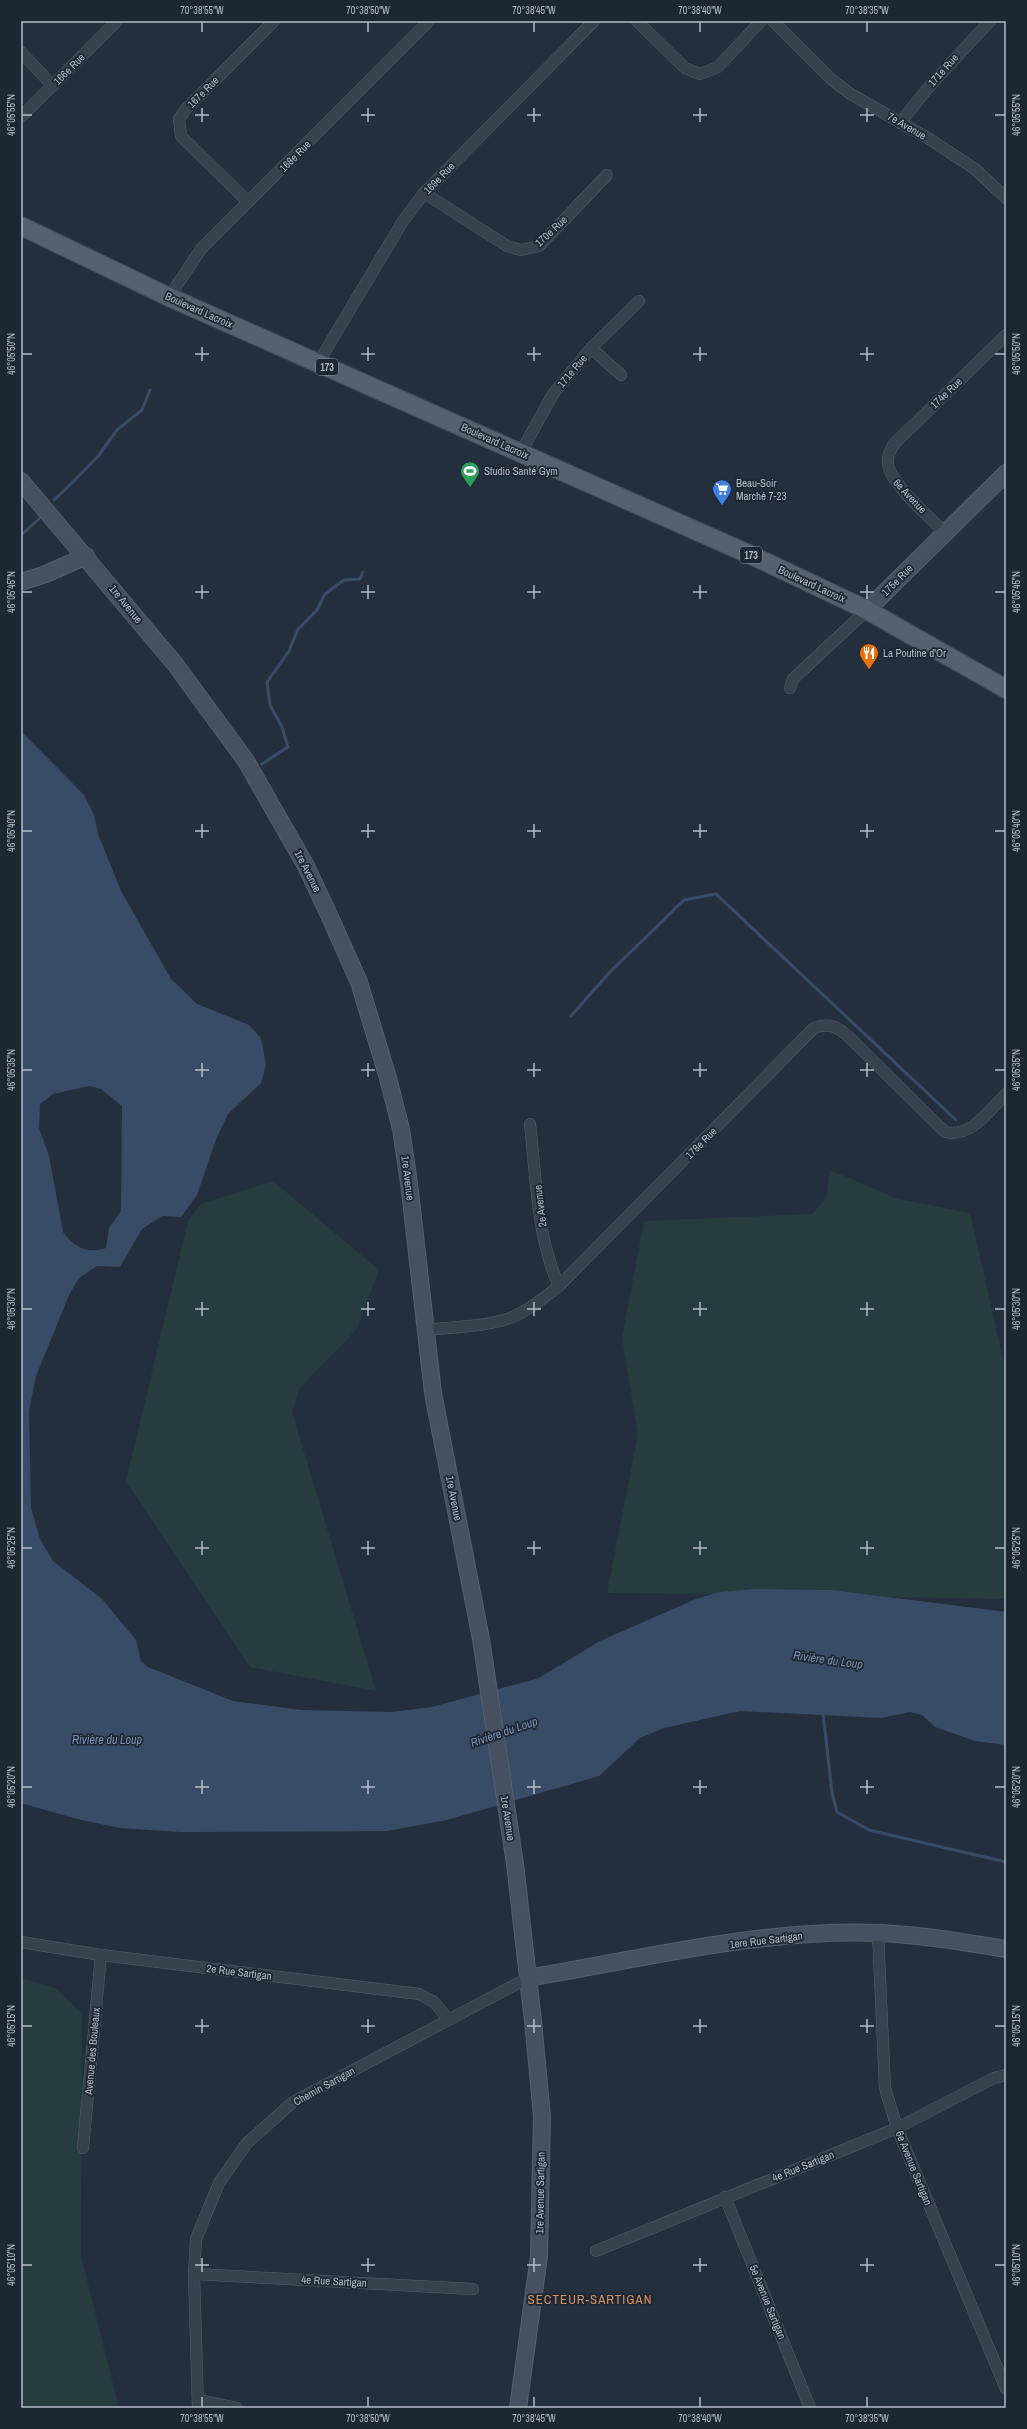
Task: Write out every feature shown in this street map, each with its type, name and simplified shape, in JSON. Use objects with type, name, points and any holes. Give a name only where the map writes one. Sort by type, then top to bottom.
[{"type":"main road","name":"Boulevard Lacroix","points":[[21,226],[169,297],[521,452],[867,610],[1006,689]]},
{"type":"main road","name":"175e Rue","points":[[867,610],[1006,473]]},
{"type":"main road","name":"1re Avenue","points":[[21,481],[86,556],[175,664],[246,761],[306,866],[347,956],[369,1014],[401,1129],[433,1393],[481,1639],[515,1864],[528,1978]]},
{"type":"main road","points":[[21,582],[46,574],[86,556]]},
{"type":"main road","name":"1ere Rue Sartigan","points":[[528,1978],[734,1943],[805,1935],[878,1933],[938,1937],[1006,1949]]},
{"type":"main road","name":"1re Avenue Sartigan","points":[[518,2408],[540,2256],[542,2116],[528,1978]]},
{"type":"street","name":"166e Rue","points":[[21,117],[117,21]]},
{"type":"street","name":"167e Rue","points":[[248,202],[181,136],[179,119],[185,110],[274,21]]},
{"type":"street","name":"168e Rue","points":[[169,297],[201,249],[429,21]]},
{"type":"street","name":"169e Rue","points":[[318,363],[403,221],[424,193],[594,21]]},
{"type":"street","points":[[637,21],[685,68],[700,74],[718,67],[762,21]]},
{"type":"street","name":"7e Avenue","points":[[773,21],[830,78],[849,93],[900,122],[975,170],[1006,198]]},
{"type":"street","name":"171e Rue","points":[[900,122],[927,89],[990,21]]},
{"type":"street","points":[[21,52],[53,86]]},
{"type":"street","name":"170e Rue","points":[[424,193],[507,246],[521,250],[539,246],[607,176]]},
{"type":"street","name":"171e Rue","points":[[521,452],[553,394],[591,348],[638,301]]},
{"type":"street","name":"174e Rue","points":[[889,453],[894,444],[1006,335]]},
{"type":"street","points":[[591,348],[621,375]]},
{"type":"street","name":"6e Avenue","points":[[889,453],[888,465],[893,478],[945,533]]},
{"type":"street","name":"175e Rue","points":[[790,688],[793,679],[867,610]]},
{"type":"street","name":"178e Rue","points":[[425,1330],[482,1324],[507,1319],[534,1304],[559,1286],[814,1028],[825,1024],[836,1026],[936,1125],[945,1132],[956,1134],[972,1128],[1006,1094]]},
{"type":"street","name":"2e Avenue","points":[[530,1124],[544,1244],[549,1265],[559,1286]]},
{"type":"street","name":"6e Avenue Sartigan","points":[[878,1933],[885,2088],[897,2128],[1006,2389]]},
{"type":"street","name":"2e Rue Sartigan","points":[[21,1942],[101,1955],[419,1994],[434,2002],[448,2019]]},
{"type":"street","name":"Avenue des Bouleaux","points":[[83,2148],[101,1955]]},
{"type":"street","name":"Chemin Sartigan","points":[[198,2404],[194,2274],[196,2239],[219,2183],[247,2142],[293,2102],[528,1978]]},
{"type":"street","name":"4e Rue Sartigan","points":[[596,2251],[897,2128],[994,2078],[1006,2075]]},
{"type":"street","name":"5e Avenue Sartigan","points":[[725,2197],[810,2408]]},
{"type":"street","name":"4e Rue Sartigan","points":[[194,2274],[473,2289]]},
{"type":"street","points":[[198,2404],[237,2408]]},
{"type":"green space","points":[[830,1170],[898,1199],[970,1213],[1006,1372],[1006,1599],[889,1597],[832,1590],[753,1589],[713,1594],[607,1593],[638,1434],[622,1338],[644,1221],[812,1214],[826,1198]]},
{"type":"green space","points":[[273,1181],[379,1270],[356,1330],[300,1388],[292,1412],[376,1691],[250,1667],[126,1481],[188,1221],[201,1204]]},
{"type":"green space","points":[[21,1978],[55,1988],[82,2014],[81,2256],[119,2408],[21,2408]]},
{"type":"water","name":"Rivière du Loup","points":[[21,731],[84,795],[94,815],[98,834],[121,891],[171,979],[197,1004],[249,1025],[261,1038],[266,1065],[261,1083],[228,1114],[216,1139],[197,1195],[181,1217],[162,1216],[142,1229],[120,1267],[97,1266],[79,1278],[69,1295],[36,1376],[29,1411],[31,1508],[40,1539],[53,1561],[102,1599],[136,1640],[141,1661],[148,1667],[233,1701],[301,1710],[391,1712],[432,1707],[539,1678],[600,1641],[696,1599],[720,1592],[753,1589],[832,1590],[1006,1612],[1006,1745],[975,1741],[935,1727],[922,1715],[910,1712],[881,1718],[740,1711],[664,1728],[640,1738],[599,1776],[447,1820],[387,1831],[181,1832],[120,1828],[77,1819],[21,1803]],"holes":[[[89,1086],[101,1089],[122,1106],[121,1211],[109,1228],[106,1248],[99,1250],[87,1250],[77,1246],[63,1232],[49,1156],[39,1128],[40,1104],[53,1094]]]},
{"type":"waterway","points":[[54,500],[99,455],[117,430],[142,410],[150,390]]},
{"type":"waterway","points":[[21,535],[41,517]]},
{"type":"waterway","points":[[262,764],[288,747],[282,727],[270,705],[267,682],[289,651],[298,629],[317,610],[325,594],[344,580],[360,579],[363,572]]},
{"type":"waterway","points":[[571,1016],[610,972],[684,900],[716,894],[956,1120]]},
{"type":"waterway","points":[[823,1713],[832,1793],[837,1812],[869,1830],[1006,1862]]},
{"type":"place","name":"Studio Santé Gym","points":[[470,488]]},
{"type":"place","name":"Beau-Soir Marché 7-23","points":[[722,506]]},
{"type":"place","name":"La Poutine d'Or","points":[[869,670]]},
{"type":"district","name":"SECTEUR-SARTIGAN","points":[[590,2299]]}]
